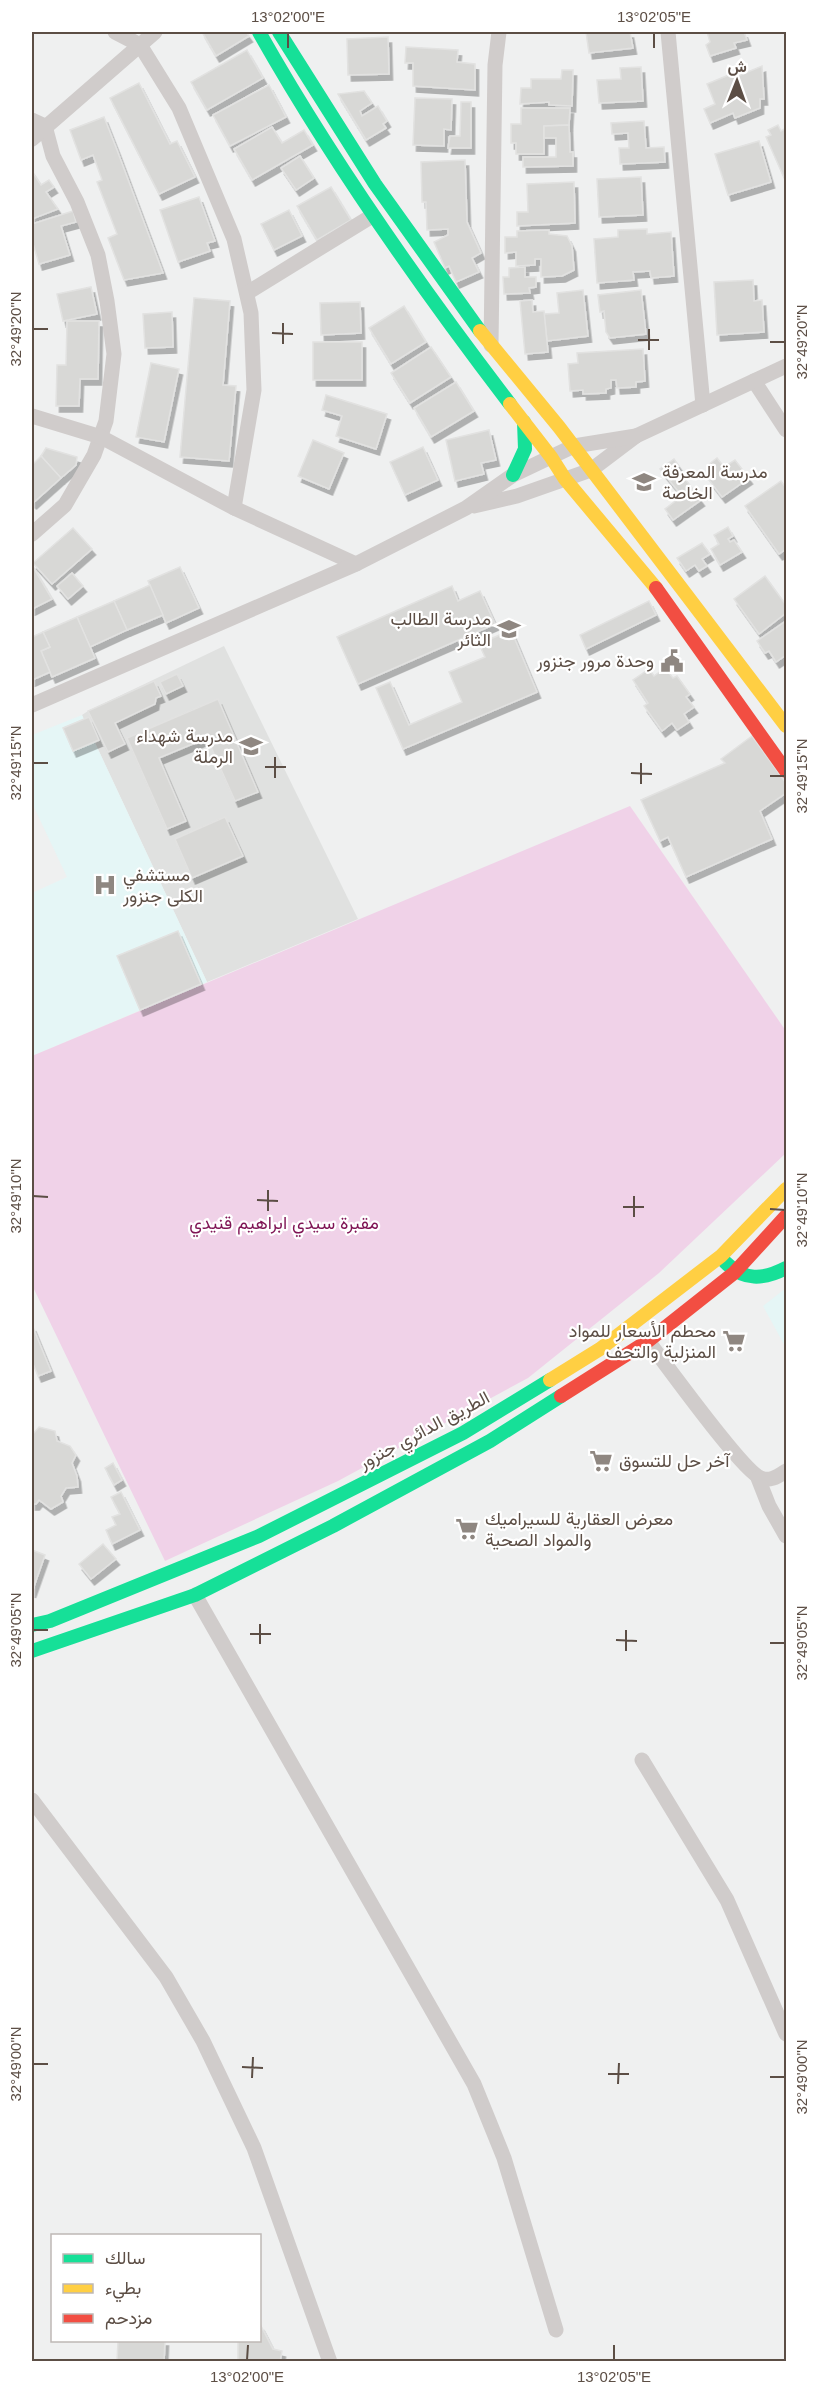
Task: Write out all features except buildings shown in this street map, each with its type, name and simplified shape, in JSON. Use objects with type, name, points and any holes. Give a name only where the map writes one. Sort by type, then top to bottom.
[{"type":"main road","points":[[260,32],[274,59],[372,216],[442,317],[551,457],[565,479],[650,579],[786,771]]},
{"type":"main road","points":[[279,32],[375,184],[464,311],[574,446],[786,726]]},
{"type":"main road","points":[[513,475],[525,449],[524,422]]},
{"type":"main road","name":"الطريق الدائري جنزور","points":[[32,1625],[50,1622],[259,1536],[463,1433],[600,1349],[721,1256],[786,1189]]},
{"type":"main road","points":[[32,1651],[195,1595],[333,1527],[490,1441],[648,1341],[734,1273],[786,1216]]},
{"type":"main road","points":[[721,1256],[734,1273],[764,1277],[786,1268]]},
{"type":"street","points":[[115,32],[140,45],[179,108],[234,239],[251,313],[254,390],[234,508]]},
{"type":"street","points":[[32,139],[38,123],[154,32]]},
{"type":"street","points":[[491,345],[495,65],[499,32]]},
{"type":"street","points":[[668,32],[703,405]]},
{"type":"street","points":[[32,534],[65,505],[94,455],[106,421],[114,354],[108,301],[98,255],[77,202],[38,123]]},
{"type":"street","points":[[247,293],[372,216]]},
{"type":"street","points":[[466,508],[517,496],[591,470],[636,436],[786,366]]},
{"type":"street","points":[[753,381],[786,430]]},
{"type":"street","points":[[32,416],[101,437],[234,508],[356,564]]},
{"type":"street","points":[[32,705],[356,564],[466,508],[513,475],[574,446],[636,436]]},
{"type":"street","points":[[648,1341],[741,1460],[758,1478],[786,1536]]},
{"type":"street","points":[[758,1478],[768,1480],[786,1472]]},
{"type":"street","points":[[195,1595],[474,2084],[504,2158],[556,2330]]},
{"type":"street","points":[[642,1760],[727,1900],[786,2034]]},
{"type":"street","points":[[32,1800],[166,1977],[203,2041],[254,2148],[330,2361]]},
{"type":"shaded area","points":[[224,646],[358,919],[207,982],[82,715]]},
{"type":"shaded area","name":"مستشفي الكلى جنزور","points":[[82,715],[207,982],[32,1056],[32,893],[67,877],[32,803],[32,735]]},
{"type":"shaded area","points":[[786,1288],[786,1348],[763,1306]]},
{"type":"green space","name":"مقبرة سيدي ابراهيم قنيدي","points":[[630,806],[786,1031],[786,1153],[659,1273],[528,1378],[338,1481],[165,1561],[32,1285],[32,1056]]},
{"type":"traffic: fast","points":[[259,32],[317,129],[378,222],[510,404]]},
{"type":"traffic: fast","points":[[279,32],[375,184],[480,331]]},
{"type":"traffic: fast","points":[[513,475],[525,449],[524,422]]},
{"type":"traffic: fast","points":[[725,1262],[739,1273],[754,1277],[769,1275],[786,1268]]},
{"type":"traffic: fast","points":[[32,1625],[50,1621],[259,1536],[463,1433],[550,1380]]},
{"type":"traffic: fast","points":[[32,1651],[195,1595],[333,1526],[490,1441],[561,1396]]},
{"type":"traffic: slow","points":[[480,331],[559,427],[786,726]]},
{"type":"traffic: slow","points":[[510,404],[565,479],[656,588]]},
{"type":"traffic: slow","points":[[550,1380],[600,1349],[721,1256],[786,1189]]},
{"type":"traffic: jam","points":[[656,588],[786,771]]},
{"type":"traffic: jam","points":[[561,1396],[648,1341],[734,1273],[786,1216]]},
{"type":"place","name":"مدرسة المعرفة الخاصة","points":[[644,482]]},
{"type":"place","name":"مدرسة الطالب الثائر","points":[[509,629]]},
{"type":"place","name":"وحدة مرور جنزور","points":[[672,661]]},
{"type":"place","name":"مدرسة شهداء الرملة","points":[[251,746]]},
{"type":"place","name":"مستشفي الكلى جنزور","points":[[105,885]]},
{"type":"place","name":"محطم الأسعار للمواد المنزلية والتحف","points":[[734,1341]]},
{"type":"place","name":"آخر حل للتسوق","points":[[601,1461]]},
{"type":"place","name":"معرض العقارية للسيراميك والمواد الصحية","points":[[467,1529]]}]
